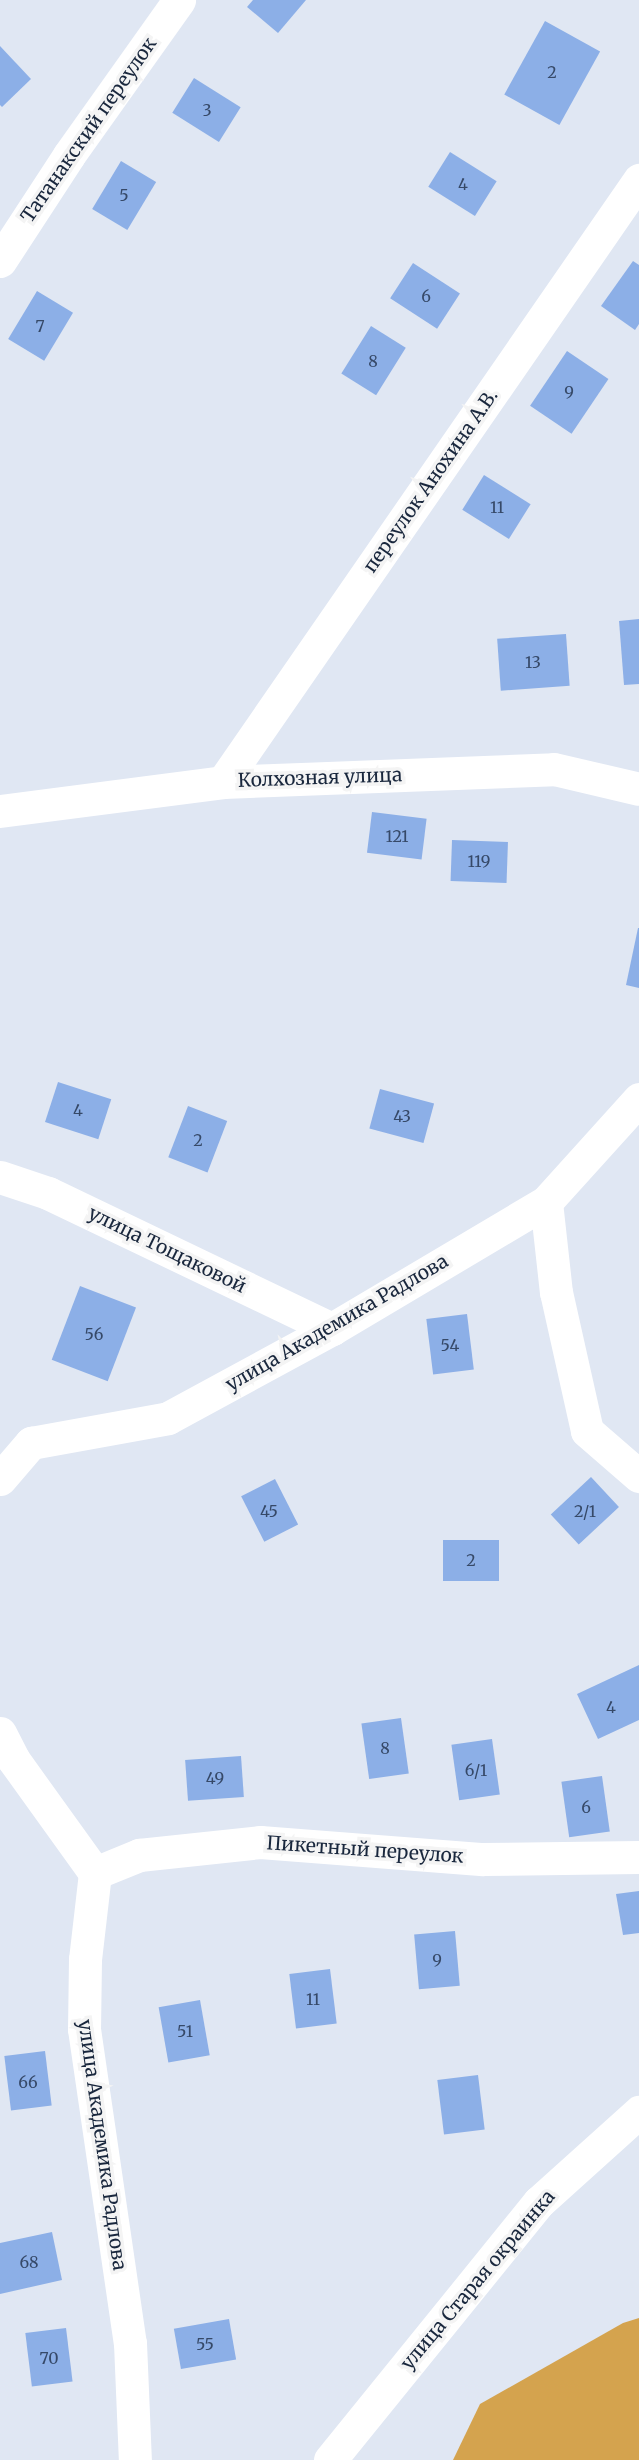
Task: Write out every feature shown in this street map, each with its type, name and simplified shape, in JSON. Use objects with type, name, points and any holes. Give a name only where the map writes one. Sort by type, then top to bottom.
[{"type":"street","name":"Татанакский переулок","points":[[0,261],[69,155],[179,0]]},
{"type":"street","name":"переулок Анохина А.В.","points":[[223,782],[639,180]]},
{"type":"street","name":"Колхозная улица","points":[[0,811],[223,782],[554,769],[639,789]]},
{"type":"street","name":"улица Академика Радлова","points":[[0,1479],[31,1443],[168,1418],[332,1329],[546,1202],[639,1099]]},
{"type":"street","name":"улица Тощаковой","points":[[0,1177],[48,1194],[332,1329]]},
{"type":"street","points":[[546,1202],[556,1292],[587,1431],[639,1476]]},
{"type":"street","points":[[0,1733],[13,1759],[95,1873]]},
{"type":"street","name":"Пикетный переулок","points":[[95,1873],[139,1855],[260,1842],[483,1859],[639,1857]]},
{"type":"street","name":"улица Академика Радлова","points":[[95,1873],[85,1959],[83,2029],[130,2343],[135,2460]]},
{"type":"street","name":"улица Старая окраинка","points":[[330,2460],[539,2202],[639,2112]]},
{"type":"shaded area","points":[[639,2318],[639,2460],[453,2460],[480,2404],[623,2323]]},
{"type":"building","points":[[253,0],[306,0],[278,33],[247,7]]},
{"type":"building","points":[[545,21],[600,52],[559,125],[504,94]]},
{"type":"building","points":[[0,46],[31,79],[2,107],[0,105]]},
{"type":"building","points":[[194,78],[241,107],[219,142],[172,113]]},
{"type":"building","points":[[450,152],[497,181],[475,216],[428,187]]},
{"type":"building","points":[[121,161],[156,182],[127,230],[92,209]]},
{"type":"building","points":[[633,261],[639,265],[639,324],[635,330],[601,306]]},
{"type":"building","points":[[413,263],[460,293],[437,329],[390,298]]},
{"type":"building","points":[[37,291],[73,313],[44,361],[8,339]]},
{"type":"building","points":[[371,326],[406,348],[376,395],[341,373]]},
{"type":"building","points":[[567,351],[608,379],[572,434],[530,406]]},
{"type":"building","points":[[484,475],[531,504],[509,539],[462,510]]},
{"type":"building","points":[[639,619],[639,684],[624,685],[619,621]]},
{"type":"building","points":[[566,634],[570,686],[501,691],[497,639]]},
{"type":"building","points":[[372,812],[427,819],[422,859],[367,853]]},
{"type":"building","points":[[452,840],[508,842],[507,883],[451,881]]},
{"type":"building","points":[[639,928],[639,988],[626,985]]},
{"type":"building","points":[[58,1082],[111,1099],[98,1139],[45,1122]]},
{"type":"building","points":[[380,1089],[434,1103],[423,1143],[369,1129]]},
{"type":"building","points":[[188,1106],[227,1121],[208,1172],[168,1157]]},
{"type":"building","points":[[80,1286],[136,1308],[108,1381],[52,1360]]},
{"type":"building","points":[[467,1314],[474,1370],[433,1375],[426,1319]]},
{"type":"building","points":[[591,1477],[619,1507],[579,1544],[551,1515]]},
{"type":"building","points":[[275,1479],[298,1524],[264,1542],[241,1496]]},
{"type":"building","points":[[443,1540],[499,1540],[499,1581],[443,1581]]},
{"type":"building","points":[[639,1665],[639,1720],[598,1739],[577,1694]]},
{"type":"building","points":[[401,1718],[409,1773],[369,1779],[361,1724]]},
{"type":"building","points":[[492,1739],[500,1794],[459,1800],[451,1745]]},
{"type":"building","points":[[241,1756],[244,1797],[188,1801],[185,1760]]},
{"type":"building","points":[[602,1776],[610,1831],[569,1837],[561,1782]]},
{"type":"building","points":[[639,1891],[639,1933],[623,1935],[616,1894]]},
{"type":"building","points":[[455,1931],[460,1986],[419,1989],[414,1935]]},
{"type":"building","points":[[330,1969],[337,2024],[296,2029],[289,1974]]},
{"type":"building","points":[[200,2000],[210,2055],[168,2062],[159,2007]]},
{"type":"building","points":[[45,2051],[52,2106],[11,2111],[4,2056]]},
{"type":"building","points":[[478,2075],[485,2130],[444,2135],[437,2080]]},
{"type":"building","points":[[52,2232],[62,2280],[0,2294],[0,2243]]},
{"type":"building","points":[[229,2319],[236,2359],[181,2369],[174,2329]]},
{"type":"building","points":[[66,2328],[73,2382],[32,2387],[25,2333]]}]
